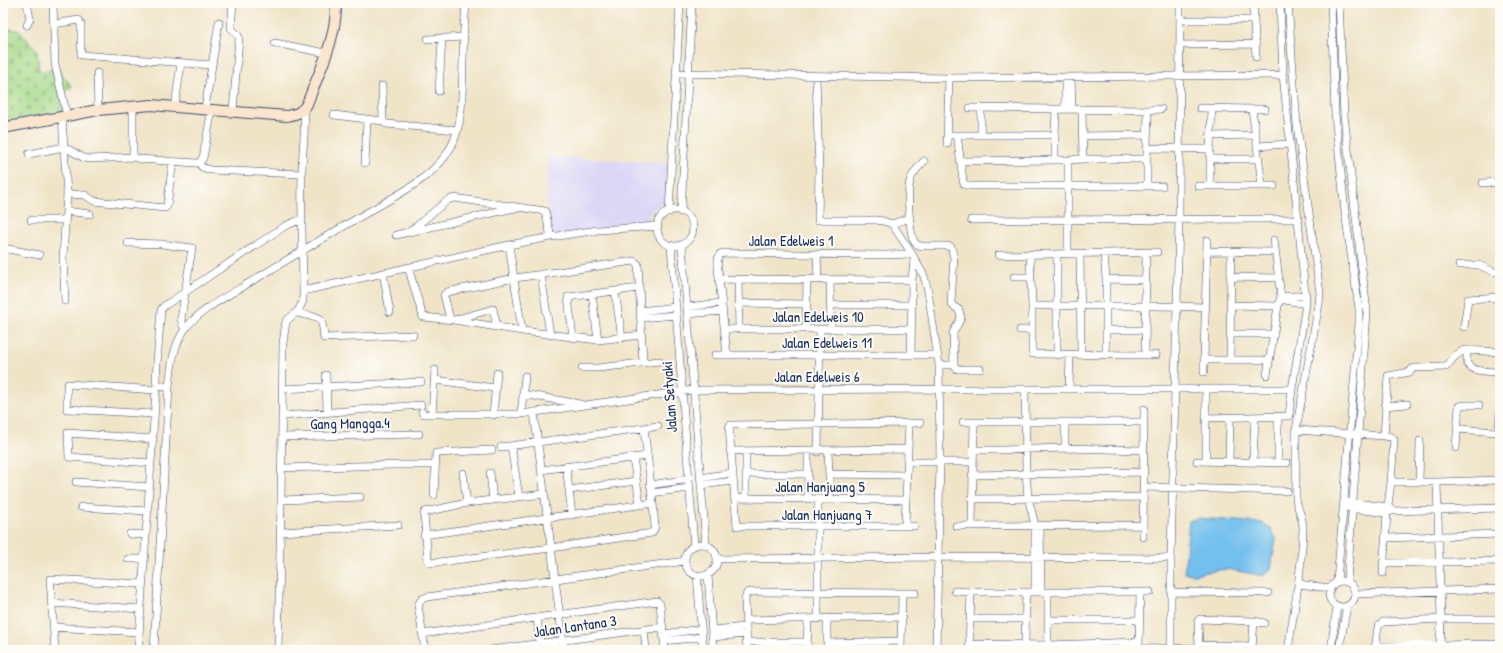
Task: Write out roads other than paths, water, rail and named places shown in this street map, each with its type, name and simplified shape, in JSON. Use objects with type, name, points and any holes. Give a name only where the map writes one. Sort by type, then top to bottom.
[{"type":"street","points":[[27,3],[30,19],[27,25]]},
{"type":"street","points":[[53,3],[55,64],[64,116],[67,194],[63,265],[65,301]]},
{"type":"street","points":[[233,3],[231,28],[239,38],[233,111]]},
{"type":"street","points":[[278,3],[313,5],[315,3]]},
{"type":"street","points":[[3,128],[98,110],[133,106],[175,106],[287,116],[295,114],[304,109],[307,104],[326,53],[333,32],[336,3]]},
{"type":"street","points":[[154,650],[169,387],[173,357],[180,337],[194,319],[226,296],[404,192],[428,174],[448,152],[457,130],[462,98],[463,37],[466,3]]},
{"type":"street","points":[[669,212],[680,3]]},
{"type":"street","points":[[681,212],[692,3]]},
{"type":"street","points":[[1171,649],[1171,558],[1177,306],[1180,3]]},
{"type":"street","points":[[1253,3],[1256,56]]},
{"type":"street","points":[[1206,418],[1278,417],[1289,416],[1290,414],[1292,389],[1306,304],[1306,295],[1282,75],[1280,3]]},
{"type":"street","points":[[1288,3],[1297,125],[1320,293],[1296,430],[1296,498],[1297,508],[1302,516],[1303,527],[1298,584],[1288,650]]},
{"type":"street","points":[[1331,3],[1335,115],[1359,309],[1359,324],[1337,581],[1330,588],[1330,598],[1337,606],[1347,606]]},
{"type":"street","points":[[1339,3],[1344,115],[1367,312],[1347,581]]},
{"type":"street","points":[[54,24],[79,20],[81,25],[81,56],[212,65]]},
{"type":"street","points":[[1180,20],[1254,20]]},
{"type":"street","points":[[199,163],[204,158],[212,65],[219,22]]},
{"type":"street","points":[[428,40],[463,37]]},
{"type":"street","points":[[439,91],[442,39]]},
{"type":"street","points":[[275,43],[326,53]]},
{"type":"street","points":[[1180,45],[1256,44]]},
{"type":"street","points":[[175,106],[182,63]]},
{"type":"street","points":[[97,72],[98,110]]},
{"type":"street","points":[[677,73],[949,78],[1282,75]]},
{"type":"street","points":[[816,76],[818,220],[876,220],[892,224],[921,270],[926,284],[938,356],[940,389],[939,557],[936,650]]},
{"type":"street","points":[[1068,77],[1068,109]]},
{"type":"street","points":[[947,144],[949,78]]},
{"type":"street","points":[[382,86],[383,121]]},
{"type":"street","points":[[133,106],[134,157]]},
{"type":"street","points":[[970,108],[1082,110],[1161,109]]},
{"type":"street","points":[[981,108],[981,135]]},
{"type":"street","points":[[1200,108],[1265,109]]},
{"type":"street","points":[[278,650],[284,327],[286,321],[297,312],[303,301],[302,149],[305,118],[304,109]]},
{"type":"street","points":[[1055,160],[1056,109]]},
{"type":"street","points":[[1210,186],[1210,136],[1212,109]]},
{"type":"street","points":[[1252,109],[1262,186]]},
{"type":"street","points":[[1082,110],[1082,159]]},
{"type":"street","points":[[1147,186],[1146,160],[1148,110]]},
{"type":"street","points":[[334,115],[383,121],[389,124],[457,130]]},
{"type":"street","points":[[1335,115],[1344,115]]},
{"type":"street","points":[[365,163],[367,119]]},
{"type":"street","points":[[948,135],[1055,136]]},
{"type":"street","points":[[957,135],[964,184],[969,186],[1162,186]]},
{"type":"street","points":[[1082,136],[1147,135]]},
{"type":"street","points":[[1210,136],[1256,135]]},
{"type":"street","points":[[1257,146],[1290,144]]},
{"type":"street","points":[[29,154],[64,147],[84,158],[89,159],[134,157],[139,159],[199,163],[202,167],[210,170],[302,174]]},
{"type":"street","points":[[1147,148],[1210,149]]},
{"type":"street","points":[[961,161],[1082,159],[1146,160]]},
{"type":"street","points":[[1210,159],[1259,159]]},
{"type":"street","points":[[1068,160],[1068,254]]},
{"type":"street","points":[[67,194],[86,195],[94,201],[165,208],[167,206],[173,161]]},
{"type":"street","points":[[911,356],[911,253],[914,242],[909,218],[910,181],[914,172],[924,161]]},
{"type":"street","points":[[1483,183],[1500,182]]},
{"type":"street","points":[[1198,186],[1274,186]]},
{"type":"street","points":[[410,232],[451,198],[545,211],[551,237]]},
{"type":"street","points":[[396,235],[519,208]]},
{"type":"street","points":[[66,210],[90,214]]},
{"type":"street","points":[[669,212],[681,212],[690,220],[693,229],[690,238],[682,244],[671,245],[660,238],[658,226],[661,217],[669,212]]},
{"type":"street","points":[[892,224],[909,218]]},
{"type":"street","points":[[138,650],[152,439],[157,388],[156,378],[161,310],[164,306],[186,291],[285,226],[302,219]]},
{"type":"street","points":[[971,220],[1068,221],[1298,219]]},
{"type":"street","points":[[31,220],[65,220]]},
{"type":"street","points":[[303,291],[551,237],[598,230],[658,226]]},
{"type":"street","points":[[1204,372],[1207,240]]},
{"type":"street","points":[[1267,374],[1280,300],[1274,240]]},
{"type":"street","points":[[128,242],[192,248],[182,319],[183,326],[186,328]]},
{"type":"street","points":[[914,242],[921,246],[951,247],[954,258],[951,302],[952,305],[959,310],[961,318],[953,333],[954,365],[957,369],[980,369]]},
{"type":"street","points":[[682,244],[706,545],[714,552],[717,559],[715,566],[708,574],[697,575],[690,572],[685,562],[686,554],[694,546],[706,545]]},
{"type":"street","points":[[509,245],[522,331]]},
{"type":"street","name":"Jalan Setyaki","points":[[671,245],[694,546]]},
{"type":"street","points":[[3,248],[39,254]]},
{"type":"street","points":[[1207,251],[1275,252]]},
{"type":"street","points":[[1145,355],[1146,252]]},
{"type":"street","points":[[999,255],[1158,252]]},
{"type":"street","points":[[1230,360],[1231,252]]},
{"type":"street","name":"Jalan Edelweis 1","points":[[727,355],[721,303],[718,259],[720,254],[911,253]]},
{"type":"street","points":[[1080,253],[1081,355]]},
{"type":"street","points":[[1104,253],[1106,279],[1106,354]]},
{"type":"street","points":[[817,254],[818,280]]},
{"type":"street","points":[[1057,254],[1057,355]]},
{"type":"street","points":[[1030,255],[1032,306],[1031,330],[1033,354],[1156,355]]},
{"type":"street","points":[[452,320],[444,296],[445,294],[515,278],[634,261],[638,264],[643,363]]},
{"type":"street","points":[[1459,266],[1479,265],[1494,272],[1500,272]]},
{"type":"street","points":[[408,267],[423,317],[573,338],[598,340],[641,335]]},
{"type":"street","points":[[382,273],[390,312]]},
{"type":"street","points":[[542,274],[550,335]]},
{"type":"street","points":[[1014,277],[1031,277]]},
{"type":"street","points":[[1230,277],[1278,278]]},
{"type":"street","points":[[720,279],[912,280]]},
{"type":"street","points":[[738,279],[739,329]]},
{"type":"street","points":[[1106,279],[1146,280]]},
{"type":"street","points":[[806,329],[807,280]]},
{"type":"street","points":[[830,280],[830,329]]},
{"type":"street","points":[[1356,287],[1365,285]]},
{"type":"street","points":[[573,338],[568,297],[639,288]]},
{"type":"street","points":[[615,291],[622,338]]},
{"type":"street","points":[[592,294],[598,340]]},
{"type":"street","points":[[1230,305],[1280,300],[1306,295]]},
{"type":"street","points":[[1464,327],[1468,299],[1500,297]]},
{"type":"street","points":[[1280,300],[1306,304]]},
{"type":"street","points":[[687,310],[721,303]]},
{"type":"street","points":[[738,303],[806,304]]},
{"type":"street","points":[[830,305],[912,305]]},
{"type":"street","points":[[1032,306],[1206,307]]},
{"type":"street","points":[[452,320],[493,309],[497,327]]},
{"type":"street","points":[[687,310],[723,311]]},
{"type":"street","points":[[640,314],[676,311]]},
{"type":"street","points":[[297,312],[302,315],[312,315],[321,320],[323,324],[324,338],[413,335]]},
{"type":"street","name":"Jalan Edelweis 10","points":[[725,329],[911,329]]},
{"type":"street","points":[[818,452],[820,330]]},
{"type":"street","points":[[1020,330],[1031,330]]},
{"type":"street","points":[[1106,330],[1145,330]]},
{"type":"street","points":[[1230,334],[1274,334]]},
{"type":"street","points":[[1384,436],[1388,376],[1410,372],[1415,368],[1446,366],[1455,356],[1467,350],[1500,352]]},
{"type":"street","points":[[1467,350],[1467,364],[1471,368],[1475,370],[1500,372]]},
{"type":"street","name":"Jalan Edelweis 11","points":[[716,355],[938,356]]},
{"type":"street","points":[[1069,389],[1070,355]]},
{"type":"street","points":[[1204,360],[1270,360]]},
{"type":"street","points":[[582,368],[598,368],[659,361]]},
{"type":"street","points":[[939,365],[954,365]]},
{"type":"street","points":[[432,414],[435,370]]},
{"type":"street","points":[[493,415],[497,373]]},
{"type":"street","points":[[326,375],[326,412]]},
{"type":"street","points":[[521,414],[525,376]]},
{"type":"street","points":[[435,380],[495,388]]},
{"type":"street","points":[[282,389],[421,382]]},
{"type":"street","points":[[154,414],[67,409],[67,386],[68,384],[157,388],[169,387]]},
{"type":"street","points":[[1025,389],[1026,473],[1028,497],[1037,525],[1038,558],[1042,592],[1048,620],[1048,648]]},
{"type":"street","points":[[1206,389],[1206,461]]},
{"type":"street","name":"Jalan Edelweis 6","points":[[282,416],[326,412],[421,409],[423,414],[521,414],[693,390],[1292,389]]},
{"type":"street","points":[[523,394],[586,405]]},
{"type":"street","points":[[1385,406],[1406,404]]},
{"type":"street","points":[[1456,448],[1458,406],[1479,405]]},
{"type":"street","points":[[1143,537],[1144,409]]},
{"type":"street","points":[[534,412],[564,650]]},
{"type":"street","points":[[1458,429],[1497,432],[1499,430],[1500,412]]},
{"type":"street","points":[[1229,461],[1230,417]]},
{"type":"street","points":[[1253,461],[1255,417]]},
{"type":"street","points":[[1278,417],[1278,462]]},
{"type":"street","points":[[963,422],[1144,422]]},
{"type":"street","points":[[972,526],[974,422]]},
{"type":"street","points":[[1065,422],[1065,448]]},
{"type":"street","points":[[905,526],[909,423]]},
{"type":"street","points":[[734,498],[730,452],[730,425],[920,423]]},
{"type":"street","points":[[501,447],[658,426]]},
{"type":"street","points":[[544,494],[467,503],[425,512],[424,535],[428,561],[551,548],[652,533],[655,527],[644,428]]},
{"type":"street","points":[[1296,430],[1384,436],[1394,439],[1395,443],[1383,573]]},
{"type":"street","points":[[151,463],[69,457],[68,433],[152,439]]},
{"type":"street","name":"Gang Mangga.4","points":[[282,437],[419,434]]},
{"type":"street","points":[[1419,482],[1420,441]]},
{"type":"street","points":[[511,446],[518,497]]},
{"type":"street","points":[[973,450],[1065,448],[1143,450]]},
{"type":"street","points":[[434,495],[435,455],[438,453],[492,450]]},
{"type":"street","points":[[730,452],[908,450]]},
{"type":"street","points":[[746,451],[746,498]]},
{"type":"street","points":[[808,451],[808,499]]},
{"type":"street","points":[[828,451],[830,499]]},
{"type":"street","points":[[541,470],[647,456]]},
{"type":"street","points":[[633,458],[640,505]]},
{"type":"street","points":[[1197,461],[1253,461],[1287,463]]},
{"type":"street","points":[[908,462],[973,462]]},
{"type":"street","points":[[282,468],[393,465],[435,466]]},
{"type":"street","points":[[566,466],[572,514]]},
{"type":"street","points":[[972,475],[1143,472]]},
{"type":"street","points":[[463,473],[467,503]]},
{"type":"street","points":[[490,473],[493,500]]},
{"type":"street","points":[[701,482],[732,473]]},
{"type":"street","points":[[746,474],[807,474]]},
{"type":"street","points":[[829,474],[907,475]]},
{"type":"street","points":[[650,485],[689,479]]},
{"type":"street","points":[[1391,482],[1500,480]]},
{"type":"street","points":[[569,490],[636,481]]},
{"type":"street","points":[[701,482],[733,481]]},
{"type":"street","points":[[76,482],[149,487]]},
{"type":"street","points":[[1437,482],[1441,619],[1440,648]]},
{"type":"street","points":[[1143,487],[1287,491]]},
{"type":"street","points":[[651,493],[690,488]]},
{"type":"street","points":[[281,500],[360,497]]},
{"type":"street","points":[[972,499],[1028,497],[1143,497]]},
{"type":"street","name":"Jalan Hanjuang 5","points":[[734,498],[906,500]]},
{"type":"street","name":"Jalan Hanjuang 7","points":[[734,498],[736,524],[740,527],[914,526]]},
{"type":"street","points":[[818,499],[818,618]]},
{"type":"street","points":[[424,535],[653,503]]},
{"type":"street","points":[[1344,505],[1389,510],[1500,508]]},
{"type":"street","points":[[81,507],[148,511]]},
{"type":"street","points":[[280,532],[398,525]]},
{"type":"street","points":[[956,526],[1143,525]]},
{"type":"street","points":[[130,534],[146,535]]},
{"type":"street","points":[[1386,538],[1500,534]]},
{"type":"street","points":[[717,559],[939,557],[1171,558]]},
{"type":"street","points":[[128,559],[144,560]]},
{"type":"street","points":[[1384,563],[1500,561]]},
{"type":"street","points":[[424,649],[418,605],[422,599],[427,597],[685,562]]},
{"type":"street","points":[[708,574],[713,650]]},
{"type":"street","points":[[697,575],[703,650]]},
{"type":"street","points":[[55,650],[50,579],[143,584]]},
{"type":"street","points":[[1337,581],[1347,581],[1352,584],[1355,594],[1354,599],[1347,606],[1339,650]]},
{"type":"street","points":[[1298,584],[1330,588]]},
{"type":"street","points":[[1355,594],[1500,589]]},
{"type":"street","points":[[955,591],[1150,592]]},
{"type":"street","points":[[970,592],[969,647],[1025,644],[1048,648],[1252,648],[1254,622]]},
{"type":"street","points":[[1025,644],[1026,592]]},
{"type":"street","points":[[1139,647],[1140,592]]},
{"type":"street","points":[[1172,592],[1268,593]]},
{"type":"street","points":[[747,650],[745,627],[747,593],[915,593]]},
{"type":"street","points":[[901,650],[902,593]]},
{"type":"street","points":[[422,634],[656,601],[660,604],[665,650]]},
{"type":"street","points":[[51,603],[141,608]]},
{"type":"street","points":[[1331,650],[1337,606]]},
{"type":"street","points":[[712,634],[745,627],[818,618],[902,617]]},
{"type":"street","points":[[536,618],[540,643]]},
{"type":"street","points":[[827,618],[827,647],[901,641]]},
{"type":"street","points":[[807,650],[808,619]]},
{"type":"street","points":[[970,619],[1026,619]]},
{"type":"street","points":[[1199,648],[1198,622],[1200,619],[1264,623]]},
{"type":"street","points":[[1500,619],[1441,619],[1384,622],[1378,627],[1376,648],[1440,648],[1500,644]]},
{"type":"street","points":[[1048,620],[1140,620]]},
{"type":"street","points":[[53,627],[139,632]]},
{"type":"street","points":[[644,629],[646,650]]},
{"type":"street","name":"Jalan Lantana 3","points":[[491,650],[644,629],[664,634]]},
{"type":"street","points":[[664,634],[701,629]]},
{"type":"street","points":[[664,634],[702,637]]},
{"type":"street","points":[[746,642],[807,642]]},
{"type":"water","points":[[1199,518],[1262,523],[1271,529],[1276,538],[1271,569],[1263,576],[1227,569],[1194,574],[1184,573],[1189,521]]}]
